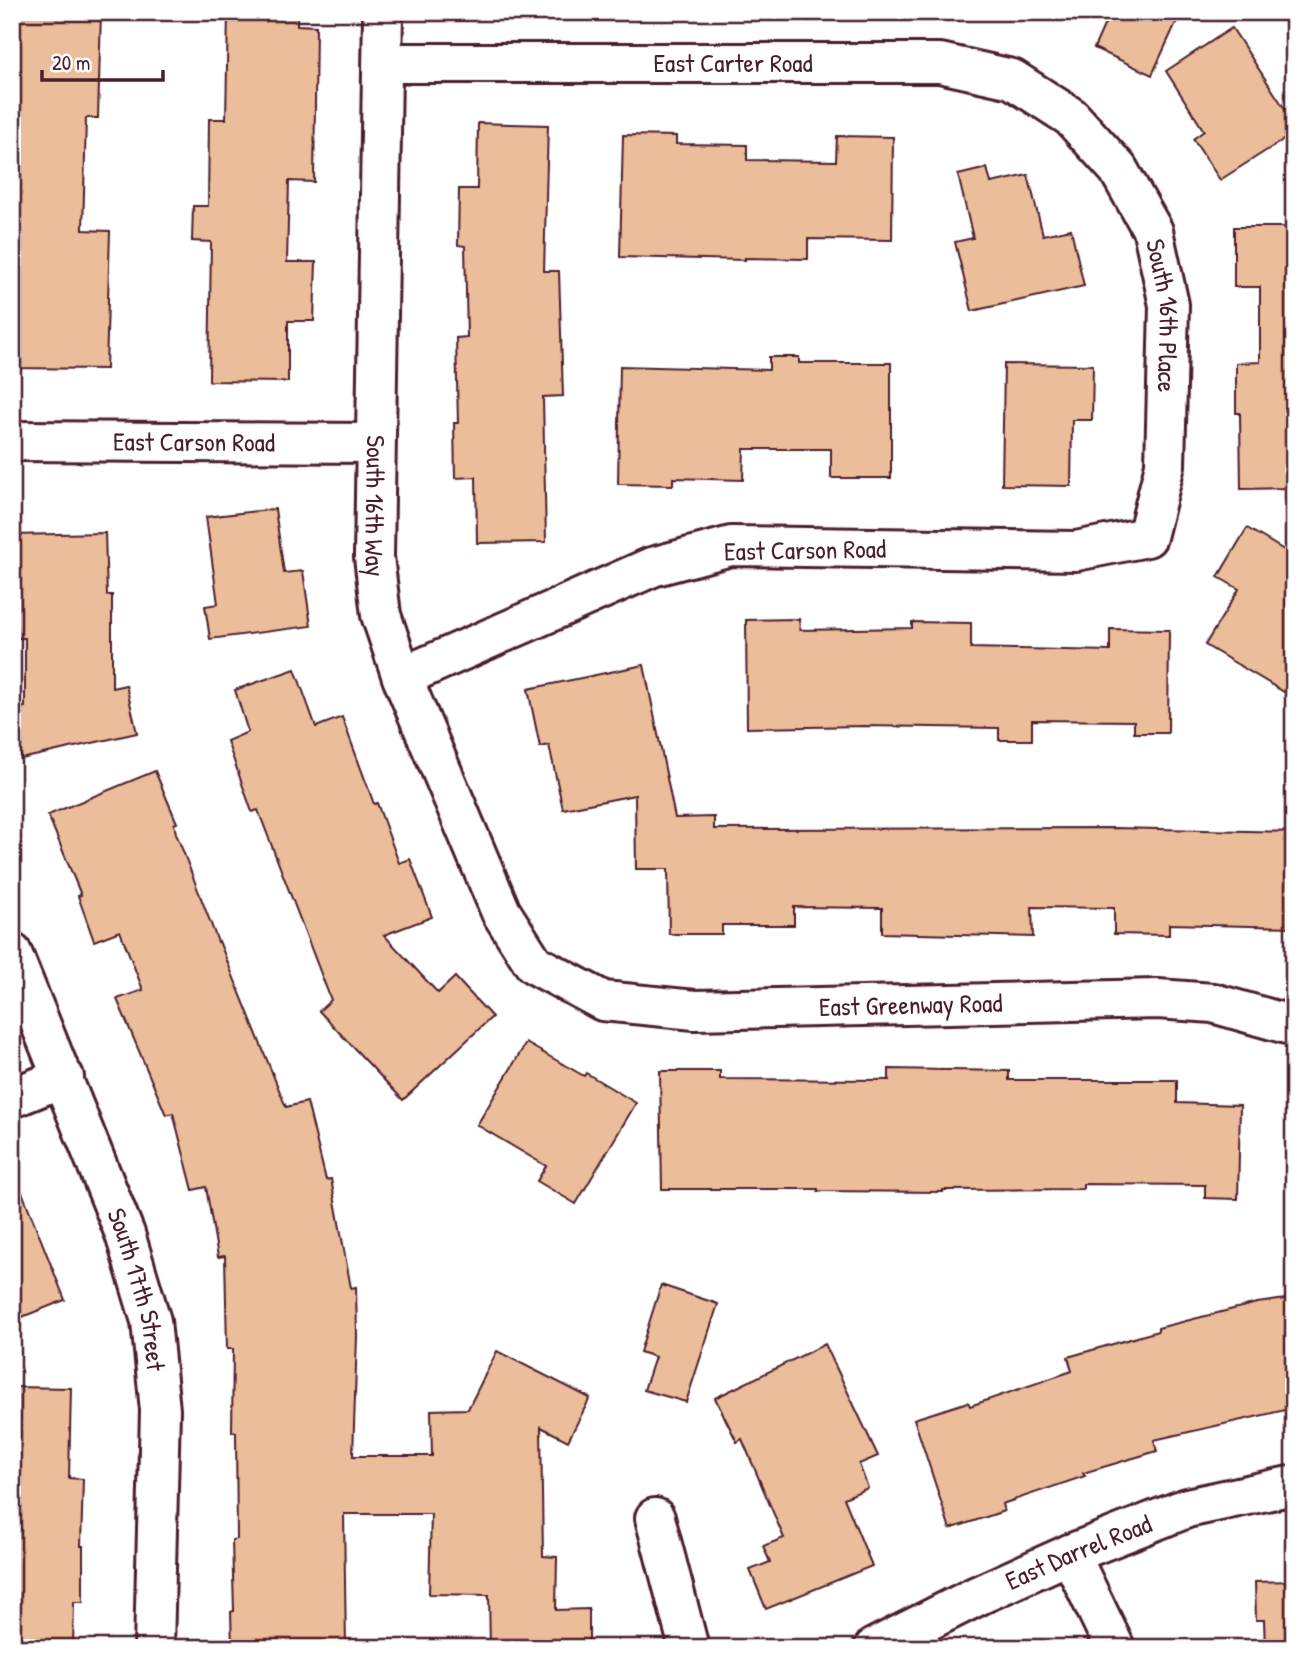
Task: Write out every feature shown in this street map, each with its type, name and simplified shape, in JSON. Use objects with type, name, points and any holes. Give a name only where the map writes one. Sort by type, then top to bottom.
[{"type":"street","name":"South 16th Way","points":[[383,12],[374,557],[381,615],[402,677],[501,912],[534,964]]},
{"type":"street","name":"East Carter Road","points":[[383,63],[940,63],[1012,79],[1071,117]]},
{"type":"street","name":"South 16th Place","points":[[1071,117],[1118,169],[1153,231],[1169,305],[1165,465],[1147,537]]},
{"type":"street","name":"East Carson Road","points":[[12,441],[375,443]]},
{"type":"street","name":"East Carson Road","points":[[402,677],[652,567],[731,546],[1076,551],[1147,537]]},
{"type":"street","name":"South 17th Street","points":[[12,953],[125,1234],[151,1321],[160,1410],[154,1648]]},
{"type":"street","name":"East Greenway Road","points":[[534,964],[603,1002],[695,1010],[1158,999],[1213,1003],[1294,1026]]},
{"type":"street","points":[[12,1098],[64,1077]]},
{"type":"street","name":"East Darrel Road","points":[[874,1648],[1070,1553],[1187,1508],[1294,1486]]},
{"type":"street","points":[[655,1518],[688,1648]]},
{"type":"street","points":[[1070,1553],[1115,1648]]},
{"type":"building","points":[[12,12],[101,12],[98,118],[86,118],[83,230],[110,231],[106,369],[12,368],[15,137],[12,137]]},
{"type":"building","points":[[228,12],[297,12],[297,25],[316,26],[314,182],[289,181],[287,262],[316,262],[314,321],[288,321],[288,382],[209,381],[211,242],[192,241],[193,206],[208,206],[209,119],[226,119]]},
{"type":"building","points":[[1110,12],[1181,12],[1152,75],[1094,48]]},
{"type":"building","points":[[1232,28],[1294,123],[1294,133],[1220,180],[1193,139],[1204,131],[1166,71]]},
{"type":"building","points":[[478,123],[548,125],[544,271],[559,271],[563,396],[543,397],[546,542],[477,543],[476,477],[455,478],[454,423],[458,423],[456,338],[467,337],[465,246],[458,245],[459,189],[477,189]]},
{"type":"building","points":[[623,135],[676,136],[676,144],[747,145],[747,160],[836,161],[837,136],[893,137],[892,240],[808,239],[808,259],[620,257]]},
{"type":"building","points":[[987,168],[991,183],[1028,175],[1043,235],[1071,229],[1084,286],[972,311],[955,242],[973,238],[958,175]]},
{"type":"building","points":[[1234,227],[1294,227],[1294,488],[1241,489],[1236,363],[1260,362],[1260,287],[1234,287]]},
{"type":"building","points":[[769,357],[799,357],[799,363],[891,363],[891,478],[831,478],[831,449],[744,449],[743,480],[673,478],[673,485],[618,484],[620,366],[769,370]]},
{"type":"building","points":[[1004,364],[1093,365],[1092,420],[1072,420],[1071,486],[1002,485]]},
{"type":"building","points":[[275,509],[284,573],[303,571],[311,626],[210,639],[205,606],[218,604],[206,517]]},
{"type":"building","points":[[1247,528],[1294,556],[1294,698],[1205,645],[1239,589],[1218,577]]},
{"type":"building","points":[[105,533],[107,595],[112,595],[112,688],[126,685],[137,733],[21,759],[12,710],[25,707],[25,638],[12,638],[12,535]]},
{"type":"building","points":[[799,619],[800,630],[912,628],[912,622],[971,623],[971,648],[1110,651],[1110,629],[1169,630],[1168,733],[1134,733],[1134,721],[1032,720],[1032,740],[999,740],[999,728],[747,728],[746,620]]},
{"type":"building","points":[[644,665],[675,818],[714,817],[714,829],[1115,828],[1294,832],[1294,927],[1169,924],[1169,935],[1114,934],[1114,908],[1032,907],[1033,937],[882,933],[882,908],[794,907],[794,925],[722,925],[722,934],[669,934],[668,869],[636,869],[635,795],[563,809],[549,745],[540,747],[528,689]]},
{"type":"building","points":[[295,669],[316,727],[342,717],[399,863],[410,859],[432,917],[384,935],[438,993],[455,977],[492,1017],[403,1100],[319,1011],[331,1000],[258,810],[252,812],[227,741],[248,732],[235,690]]},
{"type":"building","points":[[155,771],[177,823],[174,824],[176,833],[218,942],[286,1107],[307,1102],[326,1180],[331,1179],[351,1288],[356,1287],[353,1456],[432,1456],[431,1410],[468,1409],[497,1351],[590,1398],[568,1441],[541,1427],[543,1556],[557,1557],[556,1610],[589,1609],[589,1648],[490,1648],[489,1595],[429,1594],[431,1514],[344,1514],[346,1648],[232,1648],[232,1540],[237,1539],[236,1432],[232,1432],[233,1349],[227,1349],[225,1256],[218,1257],[206,1187],[193,1190],[173,1113],[166,1115],[117,999],[143,990],[120,931],[94,941],[78,896],[81,895],[48,815]]},
{"type":"building","points":[[526,1043],[584,1076],[586,1073],[636,1103],[576,1204],[537,1181],[546,1166],[477,1125]]},
{"type":"building","points":[[889,1069],[1009,1071],[1009,1080],[1177,1080],[1177,1103],[1240,1105],[1238,1199],[1205,1198],[1205,1185],[1083,1184],[1083,1189],[943,1192],[662,1189],[660,1071],[720,1071],[720,1079],[889,1080]]},
{"type":"building","points":[[12,1172],[65,1300],[12,1321]]},
{"type":"building","points":[[661,1285],[718,1304],[686,1402],[644,1390],[655,1357],[640,1352]]},
{"type":"building","points":[[1294,1298],[1294,1408],[1154,1440],[1157,1451],[1083,1473],[1085,1476],[1002,1504],[1004,1511],[950,1529],[914,1419],[968,1402],[970,1406],[1072,1371],[1068,1357],[1158,1331],[1158,1328],[1257,1303]]},
{"type":"building","points":[[825,1344],[878,1456],[859,1464],[868,1488],[844,1498],[872,1566],[766,1609],[750,1570],[770,1562],[763,1546],[784,1538],[742,1439],[737,1442],[715,1398]]},
{"type":"building","points":[[12,1387],[71,1388],[69,1478],[83,1479],[83,1602],[74,1602],[73,1648],[12,1648]]},
{"type":"building","points":[[1294,1581],[1294,1648],[1265,1648],[1264,1620],[1256,1620],[1255,1582]]}]
